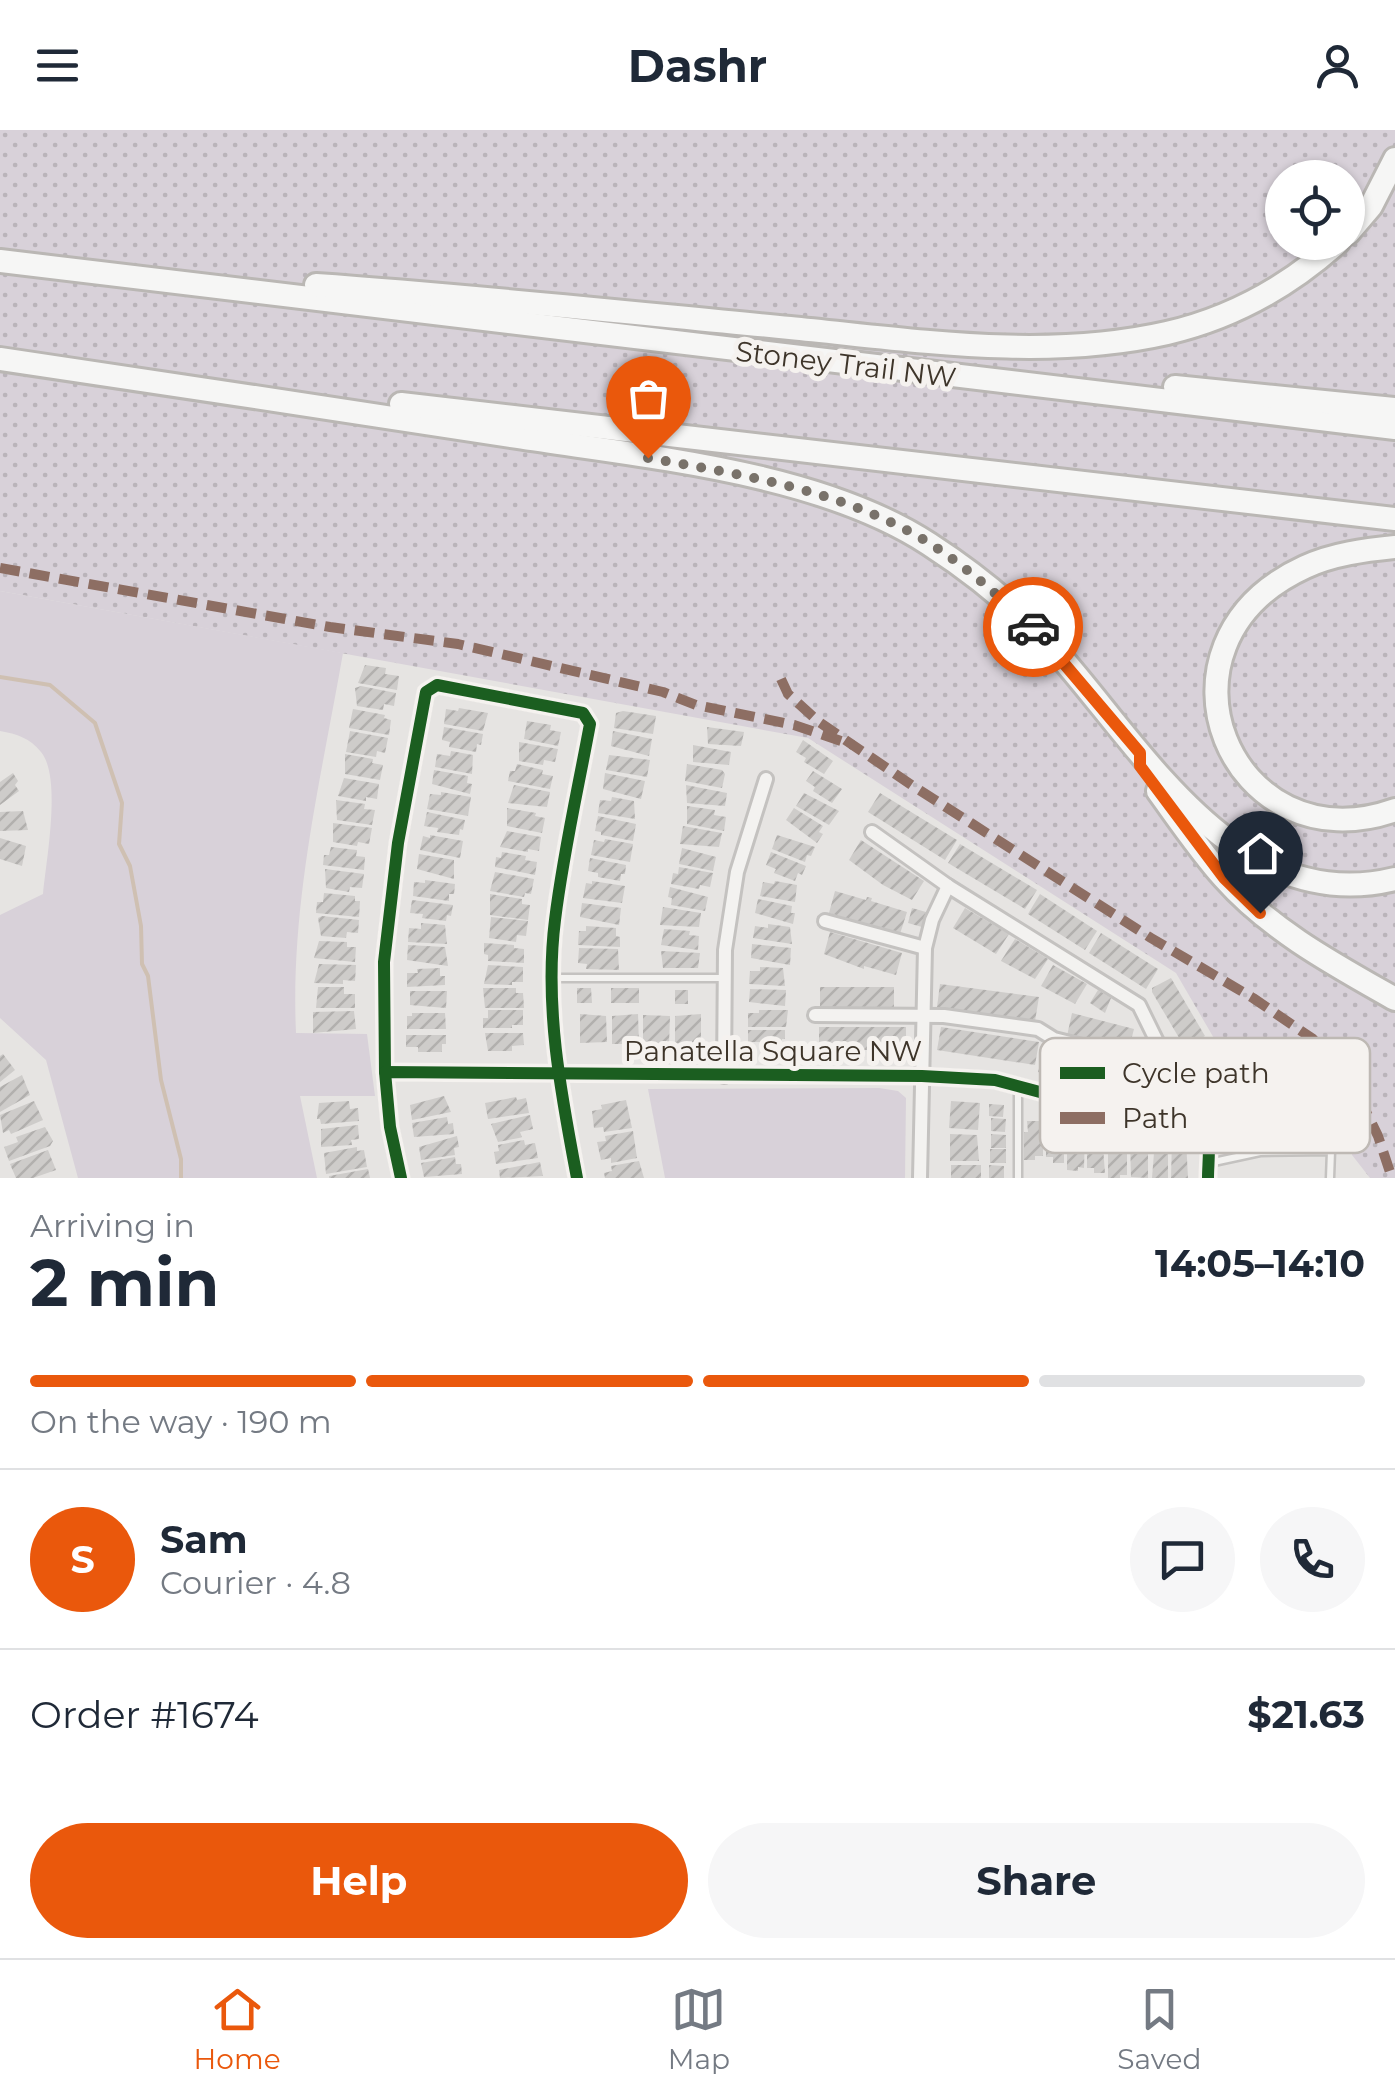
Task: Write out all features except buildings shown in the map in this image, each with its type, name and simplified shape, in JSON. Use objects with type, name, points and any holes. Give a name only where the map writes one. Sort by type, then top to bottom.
[{"type":"highway","points":[[1365,213],[1395,160]]},
{"type":"highway","points":[[34,264],[419,292],[1015,347],[1127,340],[1199,324],[1276,291],[1315,260]]},
{"type":"highway","name":"Stoney Trail NW","points":[[0,261],[1395,428]]},
{"type":"highway","points":[[0,359],[1395,519]]},
{"type":"highway","points":[[0,359],[613,452],[817,492],[886,520],[976,576],[1048,642],[1140,753],[1211,830],[1244,853],[1278,870],[1320,882],[1376,884],[1395,879]]},
{"type":"highway","points":[[943,376],[1073,378],[1395,408]]},
{"type":"highway","points":[[1395,547],[1362,551],[1308,566],[1270,587],[1224,645],[1216,704],[1228,749],[1252,781],[1276,800],[1303,812],[1337,818],[1395,810]]},
{"type":"highway","points":[[1140,753],[1140,766],[1173,812],[1224,878],[1248,902],[1329,960],[1395,1000]]},
{"type":"street","points":[[401,1178],[390,1127],[385,1072],[384,962],[398,844],[426,692],[437,684],[583,712],[590,724],[554,922],[558,1075],[577,1178]]},
{"type":"street","points":[[724,1076],[725,950],[737,872],[766,779]]},
{"type":"street","points":[[872,832],[948,886],[1139,1005],[1155,1038]]},
{"type":"street","points":[[920,1178],[921,1016],[926,948],[932,920],[948,886]]},
{"type":"street","points":[[825,921],[926,948]]},
{"type":"street","points":[[815,1015],[944,1016],[1038,1029],[1051,1038]]},
{"type":"street","name":"Panatella Square NW","points":[[385,1072],[922,1076],[996,1080],[1040,1092]]},
{"type":"lane","points":[[553,978],[724,978]]},
{"type":"lane","points":[[1018,1086],[1018,1178]]},
{"type":"lane","points":[[1208,1171],[1257,1153]]},
{"type":"lane","points":[[1330,1178],[1331,1153]]},
{"type":"shaded area","points":[[0,130],[1395,130],[1395,1178],[1370,1178],[1352,1155],[1370,1153],[1370,1038],[1214,1038],[1176,973],[808,738],[0,591]]},
{"type":"shaded area","points":[[0,591],[343,653],[302,889],[296,1033],[367,1034],[375,1096],[300,1096],[317,1178],[78,1178],[46,1060],[0,1018],[0,915],[43,894],[52,799],[51,780],[41,752],[23,737],[0,731]]},
{"type":"shaded area","points":[[648,1089],[898,1091],[906,1098],[905,1178],[665,1178]]},
{"type":"waterway","points":[[0,677],[50,685],[95,723],[122,803],[119,844],[130,866],[141,926],[142,964],[148,976],[161,1080],[181,1159],[181,1178]]},
{"type":"marked path","points":[[0,568],[330,627],[458,644],[663,692],[696,705],[794,725],[853,745]]},
{"type":"marked path","points":[[781,679],[788,694],[819,722],[913,786],[1312,1038]]},
{"type":"marked path","points":[[1370,1120],[1392,1178]]},
{"type":"cycle path","points":[[385,1072],[384,962],[398,843],[426,692],[437,685],[583,713],[590,724],[566,846],[552,952],[560,1082],[577,1178]]},
{"type":"cycle path","points":[[401,1178],[390,1127],[385,1072],[922,1076],[995,1080],[1040,1092]]},
{"type":"cycle path","points":[[1208,1178],[1209,1153]]},
{"type":"way so far","points":[[648,458],[817,492],[886,520],[976,576],[1033,627]]},
{"type":"route","points":[[1033,627],[1140,753],[1140,766],[1224,878],[1260,913]]}]
